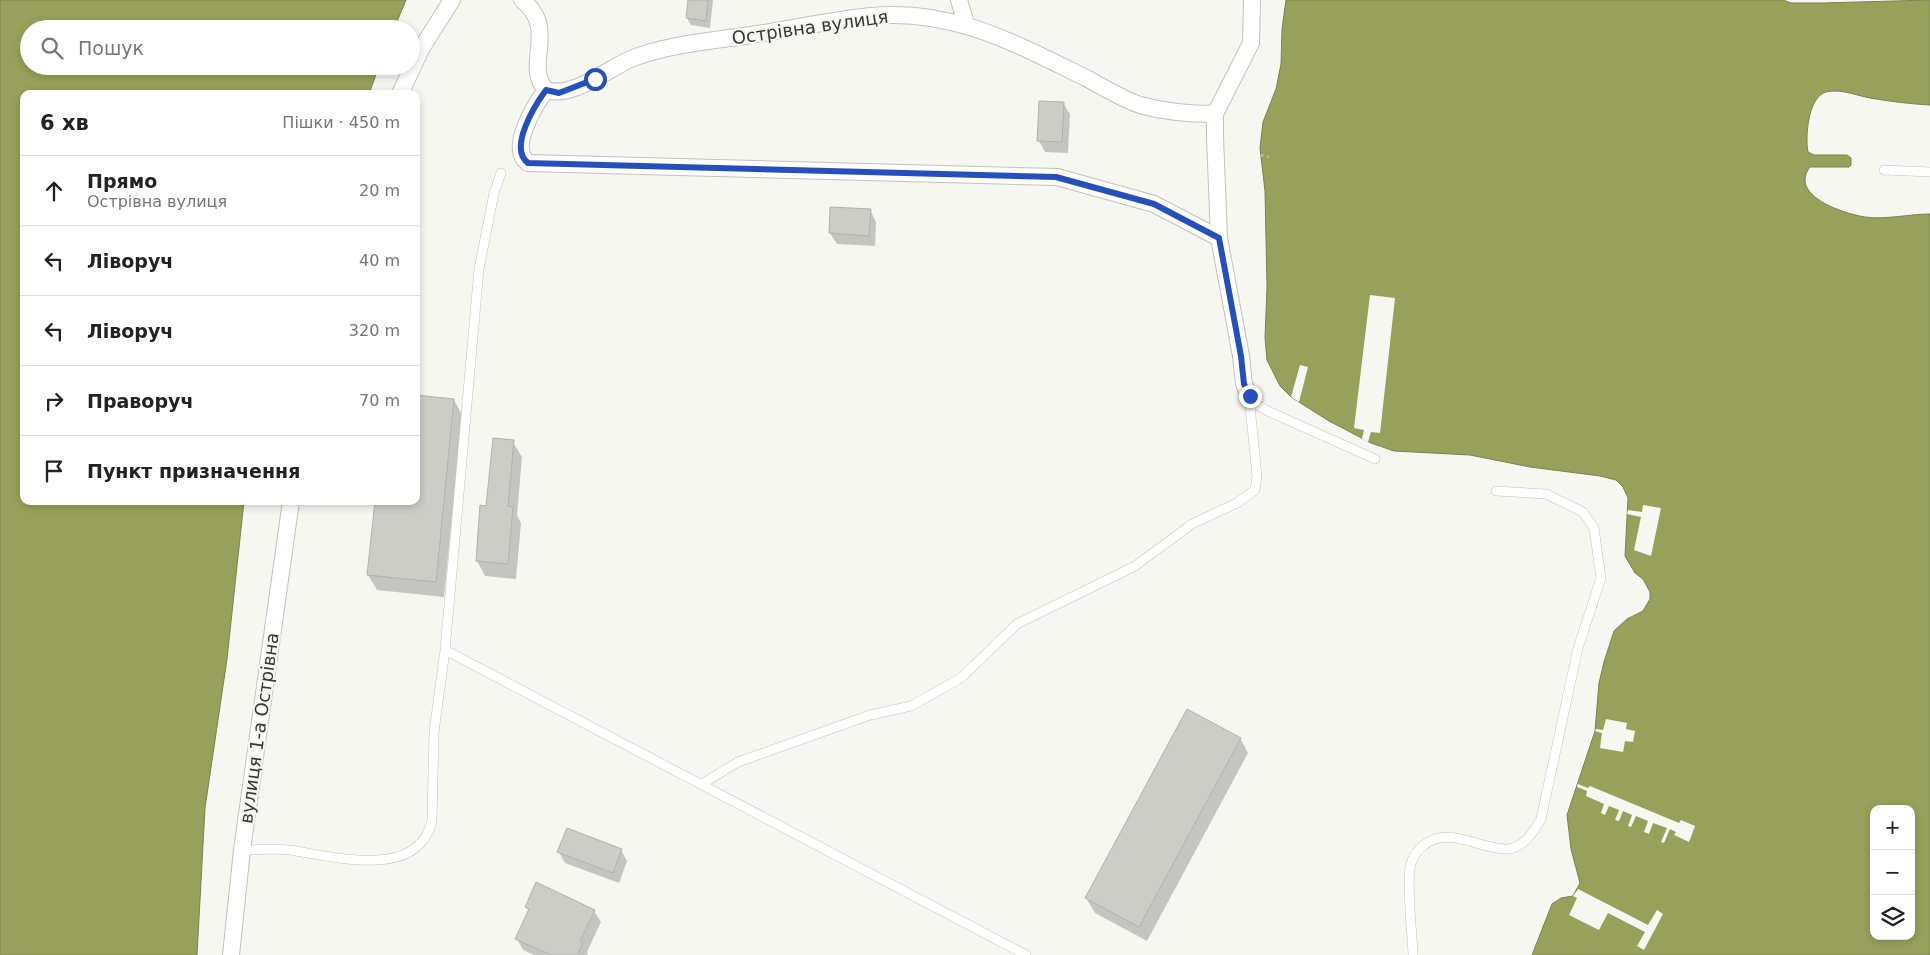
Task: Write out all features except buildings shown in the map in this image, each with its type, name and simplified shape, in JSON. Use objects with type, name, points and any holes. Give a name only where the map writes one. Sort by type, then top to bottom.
[{"type":"street","points":[[420,53],[452,0]]},
{"type":"street","points":[[522,0],[536,16],[540,28],[538,75],[546,90],[534,106],[520,146],[521,156],[528,163],[1056,177],[1154,204],[1219,238]]},
{"type":"street","points":[[959,0],[966,24]]},
{"type":"street","points":[[1250,396],[1244,384],[1241,356],[1219,238],[1215,114],[1251,43],[1252,0]]},
{"type":"street","name":"Острівна вулиця","points":[[546,90],[553,92],[565,91],[595,79],[632,59],[672,48],[872,16],[918,16],[966,24],[1021,46],[1138,104],[1176,113],[1215,114]]},
{"type":"street","points":[[402,90],[409,75]]},
{"type":"street","name":"вулиця 1-а Острівна","points":[[231,955],[242,850],[290,505]]},
{"type":"lane","points":[[1884,170],[1930,172]]},
{"type":"lane","points":[[242,850],[286,850],[363,861],[407,855],[420,845],[430,832],[432,821],[434,732],[446,650],[478,269],[494,193],[501,173]]},
{"type":"lane","points":[[702,784],[738,762],[870,715],[911,706],[961,678],[1017,624],[1134,566],[1192,524],[1237,503],[1255,490],[1257,476],[1250,396]]},
{"type":"lane","points":[[1250,396],[1259,406],[1270,412],[1375,459]]},
{"type":"lane","points":[[1413,955],[1410,867],[1420,848],[1428,841],[1448,837],[1509,849],[1523,842],[1534,832],[1541,819],[1578,648],[1601,578],[1594,528],[1584,512],[1546,494],[1496,491]]},
{"type":"lane","points":[[446,650],[1024,954]]},
{"type":"path","points":[[1260,155],[1269,157]]},
{"type":"shaded area","points":[[0,0],[406,0],[398,20],[20,20],[20,75],[376,75],[370,90],[20,90],[20,505],[244,505],[227,659],[205,808],[197,955],[0,955]]},
{"type":"shaded area","points":[[1286,0],[1783,0],[1791,3],[1822,3],[1930,0],[1930,105],[1883,100],[1838,91],[1826,92],[1820,95],[1815,101],[1809,118],[1808,152],[1814,155],[1847,155],[1851,158],[1851,165],[1849,167],[1810,167],[1805,177],[1806,187],[1812,195],[1833,208],[1845,212],[1873,218],[1930,214],[1930,955],[1532,955],[1552,904],[1561,898],[1573,896],[1580,883],[1571,849],[1567,815],[1595,731],[1599,683],[1614,631],[1627,619],[1643,611],[1650,599],[1650,592],[1643,579],[1635,573],[1625,556],[1628,498],[1623,487],[1616,480],[1600,476],[1530,467],[1470,455],[1394,451],[1371,443],[1329,421],[1291,397],[1280,386],[1267,360],[1265,338],[1267,287],[1265,191],[1260,148],[1263,122],[1276,89],[1281,64],[1282,29]]},
{"type":"pier","points":[[1370,295],[1395,298],[1380,433],[1371,432],[1368,442],[1362,439],[1364,430],[1354,428]]},
{"type":"pier","points":[[1300,365],[1308,367],[1299,402],[1291,397]]},
{"type":"pier","points":[[1643,505],[1661,508],[1651,556],[1634,550],[1641,517],[1627,514],[1628,510],[1642,512]]},
{"type":"pier","points":[[1606,719],[1627,723],[1626,729],[1635,731],[1633,742],[1625,741],[1623,752],[1600,748],[1602,733],[1595,731],[1596,729],[1603,730]]},
{"type":"pier","points":[[1578,784],[1588,788],[1590,786],[1679,823],[1681,820],[1695,826],[1689,842],[1674,835],[1676,832],[1670,829],[1664,843],[1661,842],[1667,828],[1653,823],[1649,834],[1644,832],[1648,821],[1636,816],[1631,827],[1628,826],[1632,815],[1623,811],[1619,821],[1615,820],[1619,810],[1609,806],[1605,815],[1601,813],[1604,804],[1586,796],[1587,791],[1577,787]]},
{"type":"pier","points":[[1578,889],[1648,925],[1657,910],[1663,914],[1644,950],[1637,946],[1645,932],[1608,913],[1599,930],[1569,915],[1577,898],[1573,896]]},
{"type":"route","points":[[595,79],[559,93],[546,90],[534,106],[521,141],[520,151],[524,160],[528,163],[1056,177],[1154,204],[1219,238],[1241,356],[1244,384],[1250,396]]}]
